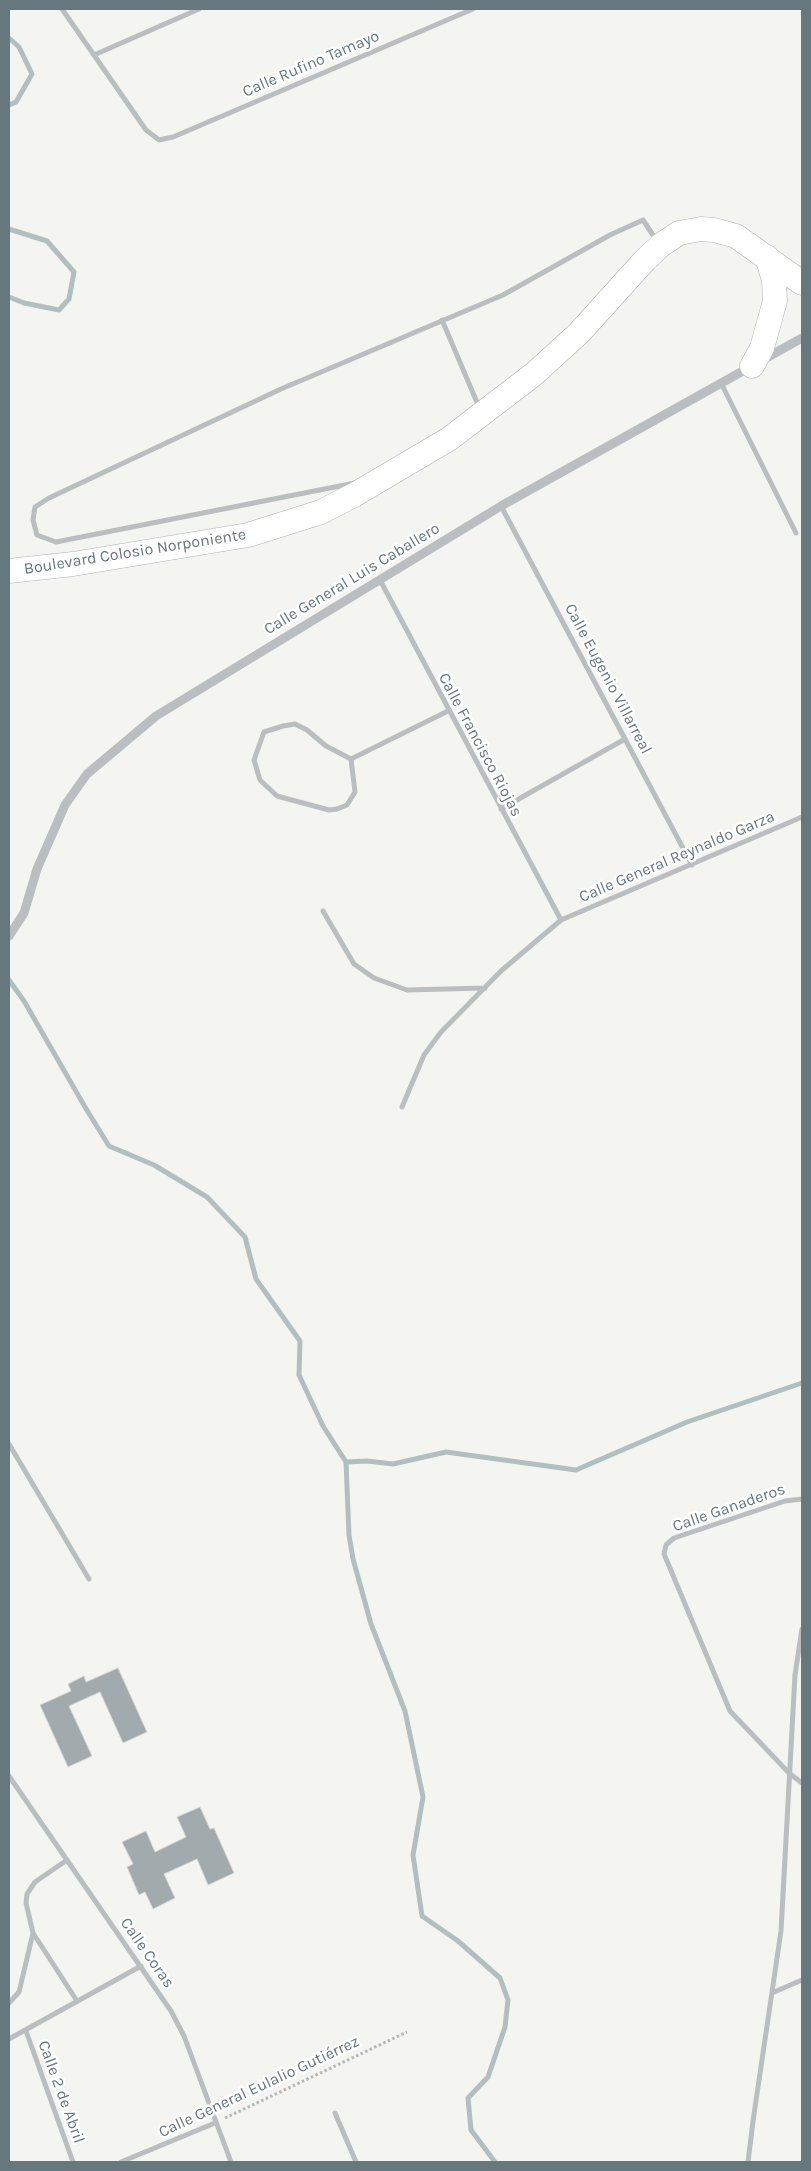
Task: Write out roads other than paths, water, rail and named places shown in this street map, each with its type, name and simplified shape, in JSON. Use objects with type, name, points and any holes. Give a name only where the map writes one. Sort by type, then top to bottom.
[{"type":"main road","name":"Boulevard Colosio Norponiente","points":[[12,571],[73,564],[248,535],[321,512],[450,439],[534,374],[579,333],[660,245],[679,233],[690,230],[714,230],[736,236],[802,283]]},
{"type":"main road","points":[[752,366],[762,348],[775,301],[774,280],[767,257]]},
{"type":"street","points":[[62,9],[94,55],[198,9]]},
{"type":"street","name":"Calle Rufino Tamayo","points":[[94,55],[146,130],[159,140],[173,138],[473,9]]},
{"type":"street","points":[[358,483],[56,542],[36,535],[33,520],[35,507],[49,498],[281,389],[503,295],[610,235],[643,220],[660,245]]},
{"type":"street","points":[[442,320],[482,414]]},
{"type":"street","name":"Calle General Luis Caballero","points":[[9,936],[24,913],[37,868],[65,805],[87,774],[156,716],[501,506],[802,338]]},
{"type":"street","points":[[721,384],[796,534]]},
{"type":"street","name":"Calle Eugenio Villarreal","points":[[501,506],[692,864]]},
{"type":"street","name":"Calle Francisco Riojas","points":[[380,580],[448,711],[561,920]]},
{"type":"street","points":[[351,759],[448,711]]},
{"type":"street","points":[[295,724],[307,730],[326,746],[351,759],[356,792],[347,805],[329,810],[278,796],[260,780],[254,760],[264,732],[295,724]]},
{"type":"street","points":[[501,809],[625,739]]},
{"type":"street","name":"Calle General Reynaldo Garza","points":[[402,1107],[424,1055],[441,1032],[485,988],[561,920],[802,818]]},
{"type":"street","points":[[323,911],[354,964],[374,978],[407,990],[485,988]]},
{"type":"street","points":[[9,1444],[89,1579]]},
{"type":"street","name":"Calle Ganaderos","points":[[789,1773],[730,1711],[664,1554],[666,1545],[674,1538],[785,1501],[802,1499]]},
{"type":"street","points":[[748,2162],[752,2121],[781,1931],[795,1675],[802,1629]]},
{"type":"street","points":[[795,1675],[802,1679]]},
{"type":"street","points":[[789,1773],[802,1783]]},
{"type":"street","name":"Calle Coras","points":[[9,1776],[171,2011],[180,2028],[231,2162]]},
{"type":"street","points":[[67,1860],[35,1882],[27,1894],[27,1915],[33,1933],[77,2001]]},
{"type":"street","points":[[9,2003],[18,1992],[33,1933]]},
{"type":"street","points":[[9,2038],[26,2031],[140,1966]]},
{"type":"street","points":[[772,1993],[802,1980]]},
{"type":"street","name":"Calle 2 de Abril","points":[[26,2031],[73,2162]]},
{"type":"street","points":[[335,2113],[356,2162]]},
{"type":"street","name":"Calle General Eulalio Gutiérrez","points":[[121,2162],[215,2123]]},
{"type":"waterway","points":[[9,38],[19,47],[32,74],[16,102],[9,105]]},
{"type":"waterway","points":[[9,229],[47,241],[74,272],[69,299],[59,310],[24,303],[9,297]]},
{"type":"waterway","points":[[9,980],[24,1001],[109,1146],[154,1165],[207,1197],[245,1237],[256,1279],[300,1341],[299,1375],[323,1426],[346,1462],[367,1461],[393,1464],[446,1452],[576,1470],[687,1422],[802,1383]]},
{"type":"waterway","points":[[346,1462],[349,1535],[353,1559],[371,1624],[405,1711],[423,1797],[413,1855],[422,1916],[458,1941],[500,1978],[508,2000],[505,2027],[488,2077],[468,2098],[471,2130],[495,2162]]}]
